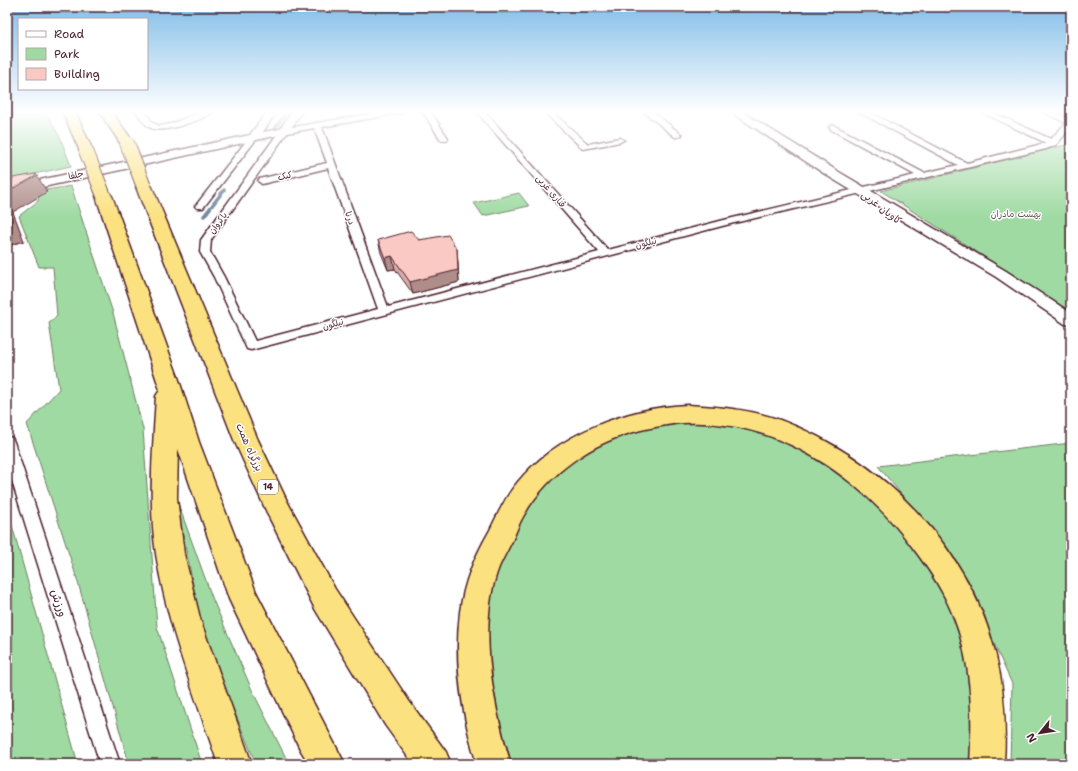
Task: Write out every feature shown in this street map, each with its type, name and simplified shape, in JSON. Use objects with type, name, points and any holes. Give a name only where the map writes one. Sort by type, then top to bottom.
[{"type":"highway","points":[[84,147],[104,196],[167,376],[187,442],[244,599],[312,737],[328,764]]},
{"type":"highway","name":"بزرگراه همت","points":[[129,147],[246,440],[278,509],[325,599],[397,713],[434,764]]},
{"type":"highway","points":[[167,376],[164,498],[170,554],[186,622],[235,764]]},
{"type":"highway","points":[[494,764],[478,700],[473,652],[474,608],[483,571],[515,506],[531,484],[547,466],[582,443],[604,433],[628,425],[657,418],[687,414],[734,417],[778,428],[815,446],[846,465],[877,488],[908,521],[935,555],[960,596],[972,626],[986,677],[989,739],[987,764]]},
{"type":"main road","name":"جلفا","points":[[58,178],[206,147]]},
{"type":"main road","points":[[791,147],[860,190]]},
{"type":"main road","points":[[7,186],[58,178]]},
{"type":"main road","points":[[7,191],[58,178]]},
{"type":"main road","name":"کاویان غربی","points":[[860,190],[1002,274],[1071,320]]},
{"type":"main road","name":"کاویان غربی","points":[[860,190],[893,218],[1071,332]]},
{"type":"street","points":[[200,206],[246,147]]},
{"type":"street","name":"پاکروان","points":[[251,346],[219,277],[205,252],[205,245],[206,240],[273,147]]},
{"type":"street","name":"درنا","points":[[325,147],[384,311]]},
{"type":"street","name":"قناری غربی","points":[[512,147],[606,254]]},
{"type":"street","points":[[871,147],[922,175]]},
{"type":"street","points":[[930,147],[965,165]]},
{"type":"street","name":"نیلگون","points":[[251,346],[860,190],[1044,147]]},
{"type":"street","name":"کبک","points":[[262,181],[331,165]]},
{"type":"street","name":"ورزش","points":[[7,442],[110,764]]},
{"type":"green space","points":[[7,147],[64,147],[71,166],[7,180]]},
{"type":"green space","name":"بهشت مادران","points":[[1058,147],[1071,147],[1071,312],[881,191]]},
{"type":"green space","points":[[71,186],[113,313],[143,429],[157,627],[202,764],[129,764],[77,579],[27,424],[59,389],[49,323],[57,316],[53,267],[39,267],[19,216],[38,201],[40,191]]},
{"type":"green space","points":[[519,193],[529,206],[483,216],[474,203]]},
{"type":"green space","points":[[699,419],[766,431],[832,466],[899,523],[962,618],[975,690],[973,764],[505,764],[483,655],[492,582],[523,509],[563,464],[619,433]]},
{"type":"green space","points":[[1071,443],[1071,764],[1010,764],[1012,684],[967,584],[938,539],[878,466]]},
{"type":"green space","points":[[175,495],[213,600],[252,690],[289,764],[256,764],[225,689],[200,619]]},
{"type":"green space","points":[[7,507],[78,764],[7,764]]},
{"type":"building","points":[[36,174],[36,176],[7,192],[7,179]]},
{"type":"building","points":[[7,211],[12,225],[7,226]]},
{"type":"building","points":[[411,231],[419,240],[448,235],[457,249],[458,270],[410,282],[392,256],[385,258],[378,240]]},
{"type":"waterway","points":[[204,216],[224,190]]}]
